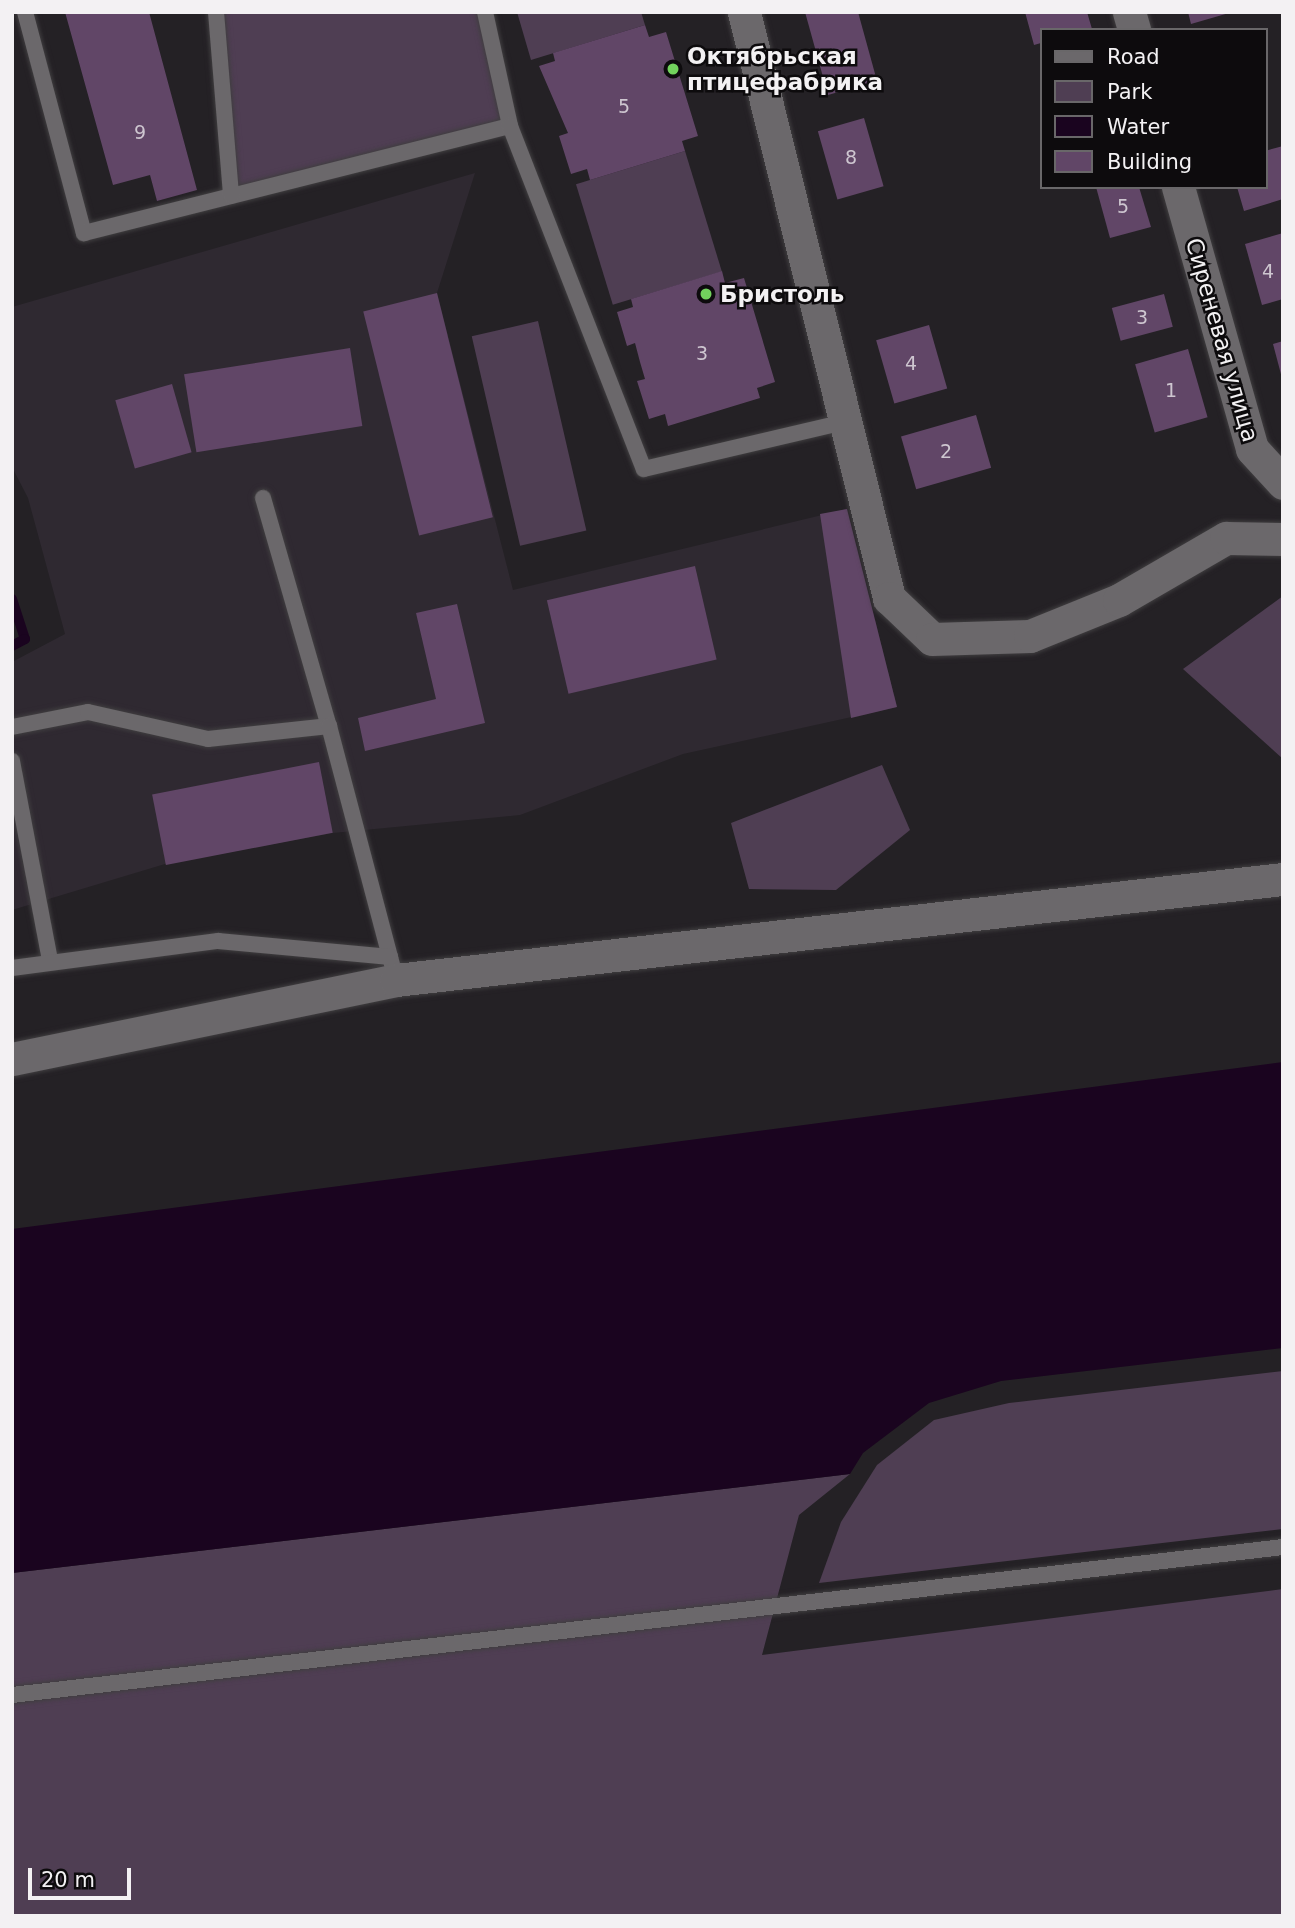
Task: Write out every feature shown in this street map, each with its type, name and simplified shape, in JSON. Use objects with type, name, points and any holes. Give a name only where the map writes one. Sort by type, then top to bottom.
[{"type":"street","points":[[744,12],[849,421],[889,598],[932,639],[1030,636],[1119,600],[1226,538],[1283,539]]},
{"type":"street","name":"Сиреневая улица","points":[[1179,189],[1252,449],[1283,483]]},
{"type":"street","points":[[12,1059],[393,969],[1283,879]]},
{"type":"lane","points":[[25,12],[84,233],[510,125]]},
{"type":"lane","points":[[216,12],[232,195]]},
{"type":"lane","points":[[485,12],[510,125],[644,469],[849,421]]},
{"type":"lane","points":[[12,968],[218,941],[393,969],[329,726],[263,498]]},
{"type":"lane","points":[[12,727],[88,712],[208,739],[329,726]]},
{"type":"lane","points":[[12,761],[50,961]]},
{"type":"lane","points":[[12,1695],[1283,1547]]},
{"type":"shaded area","points":[[475,173],[437,293],[513,590],[847,509],[897,707],[683,754],[520,815],[333,833],[165,864],[12,910],[12,662],[65,634],[28,498],[12,467],[12,307]]},
{"type":"green space","points":[[216,12],[485,12],[510,126],[231,195]]},
{"type":"green space","points":[[517,12],[641,12],[645,25],[531,60]]},
{"type":"green space","points":[[685,151],[722,271],[613,305],[576,184]]},
{"type":"green space","points":[[538,321],[586,530],[520,546],[472,336]]},
{"type":"green space","points":[[1283,596],[1283,759],[1183,669]]},
{"type":"green space","points":[[882,765],[910,830],[836,890],[749,889],[731,823]]},
{"type":"green space","points":[[1283,1371],[1283,1529],[819,1583],[841,1522],[877,1465],[934,1420],[1009,1403]]},
{"type":"green space","points":[[850,1474],[799,1515],[762,1655],[1283,1589],[1283,1916],[12,1916],[12,1573]]},
{"type":"water","points":[[1283,1062],[1283,1348],[1001,1381],[929,1403],[863,1453],[850,1474],[12,1573],[12,1229]]},
{"type":"building","points":[[65,12],[149,12],[197,190],[157,201],[150,175],[113,185]]},
{"type":"building","points":[[805,12],[858,12],[877,81],[828,95]]},
{"type":"building","points":[[1025,12],[1087,12],[1092,28],[1040,28],[1040,43],[1034,45]]},
{"type":"building","points":[[1188,12],[1229,12],[1229,13],[1191,24]]},
{"type":"building","points":[[645,25],[649,37],[666,32],[698,136],[682,141],[685,151],[590,180],[587,169],[571,174],[559,136],[568,133],[539,66],[555,61],[553,53]]},
{"type":"building","points":[[864,118],[884,186],[837,199],[818,131]]},
{"type":"building","points":[[1283,146],[1283,199],[1244,211],[1238,189],[1267,189],[1267,150]]},
{"type":"building","points":[[1097,189],[1140,189],[1151,227],[1110,238]]},
{"type":"building","points":[[1283,233],[1283,299],[1262,305],[1245,244]]},
{"type":"building","points":[[722,271],[725,283],[744,278],[775,382],[757,388],[760,398],[668,426],[665,414],[649,419],[637,381],[645,379],[635,343],[627,346],[617,312],[633,307],[631,299]]},
{"type":"building","points":[[437,293],[493,517],[419,536],[363,311]]},
{"type":"building","points":[[1164,294],[1173,327],[1121,341],[1112,308]]},
{"type":"building","points":[[929,325],[947,388],[894,404],[876,340]]},
{"type":"building","points":[[1283,341],[1283,378],[1282,378],[1273,344]]},
{"type":"building","points":[[350,348],[362,426],[196,452],[184,374]]},
{"type":"building","points":[[1188,349],[1208,417],[1155,432],[1135,364]]},
{"type":"building","points":[[172,384],[192,452],[135,469],[115,400]]},
{"type":"building","points":[[976,415],[991,468],[916,489],[901,436]]},
{"type":"building","points":[[847,509],[897,707],[851,718],[820,514]]},
{"type":"building","points":[[695,566],[717,660],[568,694],[547,600]]},
{"type":"building","points":[[457,604],[485,723],[365,751],[358,718],[436,699],[416,613]]},
{"type":"building","points":[[319,762],[333,833],[166,865],[152,794]]},
{"type":"waterway","points":[[12,599],[25,639],[12,646]]},
{"type":"place","name":"Октябрьская птицефабрика","points":[[673,69]]},
{"type":"place","name":"Бристоль","points":[[706,294]]}]
